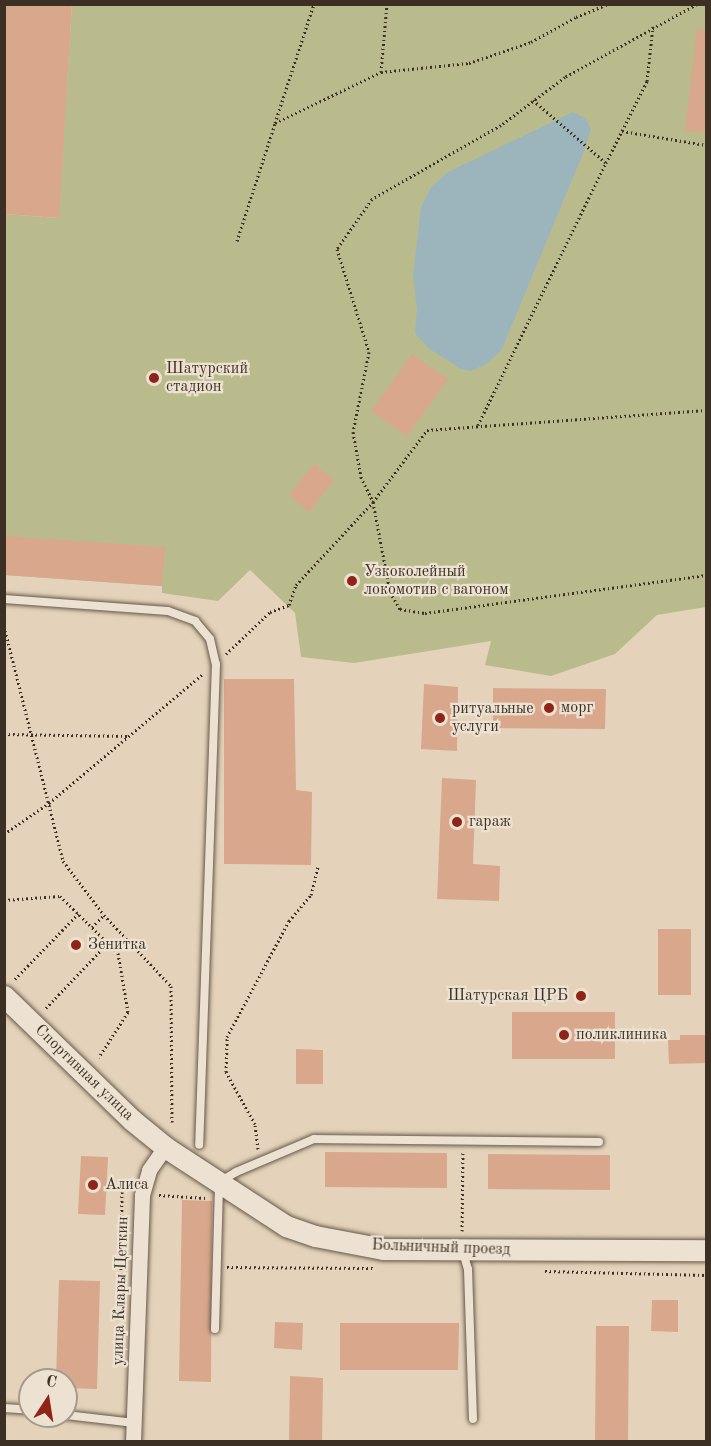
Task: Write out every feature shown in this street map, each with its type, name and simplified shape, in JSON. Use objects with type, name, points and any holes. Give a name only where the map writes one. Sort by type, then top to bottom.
[{"type":"street","name":"Спортивная улица","points":[[10,987],[116,1106],[165,1147]]},
{"type":"street","name":"Больничный проезд","points":[[165,1147],[218,1191],[286,1226],[315,1236],[383,1249],[706,1250]]},
{"type":"street","name":"улица Клары Цеткин","points":[[133,1442],[142,1195],[149,1170],[165,1147]]},
{"type":"lane","points":[[4,598],[168,611],[195,621],[210,639],[216,664],[199,1146]]},
{"type":"lane","points":[[214,1329],[218,1191],[256,1163],[314,1139],[598,1142]]},
{"type":"lane","points":[[463,1251],[468,1269],[473,1419]]},
{"type":"lane","points":[[78,1416],[135,1423]]},
{"type":"path","points":[[237,241],[314,4]]},
{"type":"path","points":[[381,72],[387,4]]},
{"type":"path","points":[[275,123],[381,72],[469,63],[531,42],[576,16],[609,4]]},
{"type":"path","points":[[697,4],[653,25],[533,100],[501,125],[372,199],[337,249],[369,352],[353,432],[361,477],[373,502],[390,592],[400,609],[425,613],[706,575]]},
{"type":"path","points":[[478,425],[647,81],[653,25]]},
{"type":"path","points":[[533,100],[588,150],[606,163]]},
{"type":"path","points":[[622,131],[706,145]]},
{"type":"path","points":[[4,834],[49,802],[216,664],[270,612],[289,605],[296,585],[373,502],[427,430],[706,410]]},
{"type":"path","points":[[4,626],[63,861],[104,915],[171,986],[172,1122]]},
{"type":"path","points":[[4,734],[129,736]]},
{"type":"path","points":[[256,1163],[258,1146],[255,1124],[226,1072],[224,1053],[227,1037],[289,921],[311,895],[318,867]]},
{"type":"path","points":[[4,900],[60,896],[118,953],[128,1012],[99,1057]]},
{"type":"path","points":[[10,987],[78,914]]},
{"type":"path","points":[[92,927],[104,915]]},
{"type":"path","points":[[46,1008],[108,943]]},
{"type":"path","points":[[463,1251],[464,1140]]},
{"type":"path","points":[[154,1195],[218,1191]]},
{"type":"green space","points":[[72,5],[706,5],[706,607],[657,615],[615,654],[551,676],[485,665],[491,641],[354,663],[301,657],[295,613],[250,570],[218,601],[162,593],[162,586],[5,575],[4,214],[58,218]]},
{"type":"water","points":[[573,112],[585,118],[591,129],[502,349],[488,363],[471,371],[461,369],[428,348],[415,333],[417,309],[413,275],[421,207],[431,187],[448,172]]},
{"type":"building","points":[[4,4],[72,4],[59,218],[4,214]]},
{"type":"building","points":[[697,29],[706,30],[706,133],[685,131]]},
{"type":"building","points":[[412,354],[448,379],[407,436],[371,411]]},
{"type":"building","points":[[314,464],[334,480],[309,512],[289,495]]},
{"type":"building","points":[[4,536],[165,547],[162,586],[4,575]]},
{"type":"building","points":[[224,679],[294,679],[296,790],[312,792],[311,865],[224,864]]},
{"type":"building","name":"ритуальные услуги","points":[[424,684],[458,687],[457,751],[421,749]]},
{"type":"building","name":"морг","points":[[493,688],[606,689],[605,729],[493,728]]},
{"type":"building","name":"гараж","points":[[442,778],[476,780],[473,864],[500,866],[499,901],[437,899]]},
{"type":"building","points":[[658,929],[691,929],[691,995],[658,995]]},
{"type":"building","name":"поликлиника","points":[[512,1012],[615,1012],[615,1059],[512,1059]]},
{"type":"building","points":[[680,1035],[706,1035],[706,1063],[669,1064],[668,1040],[680,1040]]},
{"type":"building","points":[[296,1049],[323,1050],[323,1084],[296,1084]]},
{"type":"building","points":[[325,1152],[447,1153],[447,1188],[325,1187]]},
{"type":"building","points":[[488,1154],[610,1155],[610,1190],[488,1189]]},
{"type":"building","name":"Алиса","points":[[81,1156],[108,1157],[105,1215],[78,1214]]},
{"type":"building","points":[[182,1200],[212,1201],[211,1382],[179,1381]]},
{"type":"building","points":[[59,1280],[100,1281],[97,1389],[78,1388],[78,1368],[56,1368]]},
{"type":"building","points":[[652,1300],[678,1300],[678,1332],[651,1331]]},
{"type":"building","points":[[275,1322],[303,1323],[302,1350],[274,1348]]},
{"type":"building","points":[[340,1323],[459,1323],[458,1370],[340,1370]]},
{"type":"building","points":[[596,1326],[629,1326],[628,1442],[595,1442]]},
{"type":"building","points":[[290,1376],[323,1378],[322,1442],[289,1442]]},
{"type":"place","name":"Шатурский стадион","points":[[154,378]]},
{"type":"place","name":"Узкоколейный локомотив с вагоном","points":[[352,581]]},
{"type":"place","name":"морг","points":[[549,708]]},
{"type":"place","name":"ритуальные услуги","points":[[440,718]]},
{"type":"place","name":"гараж","points":[[457,822]]},
{"type":"place","name":"Зенитка","points":[[76,945]]},
{"type":"place","name":"Шатурская ЦРБ","points":[[581,996]]},
{"type":"place","name":"поликлиника","points":[[564,1035]]},
{"type":"place","name":"Алиса","points":[[93,1185]]}]
